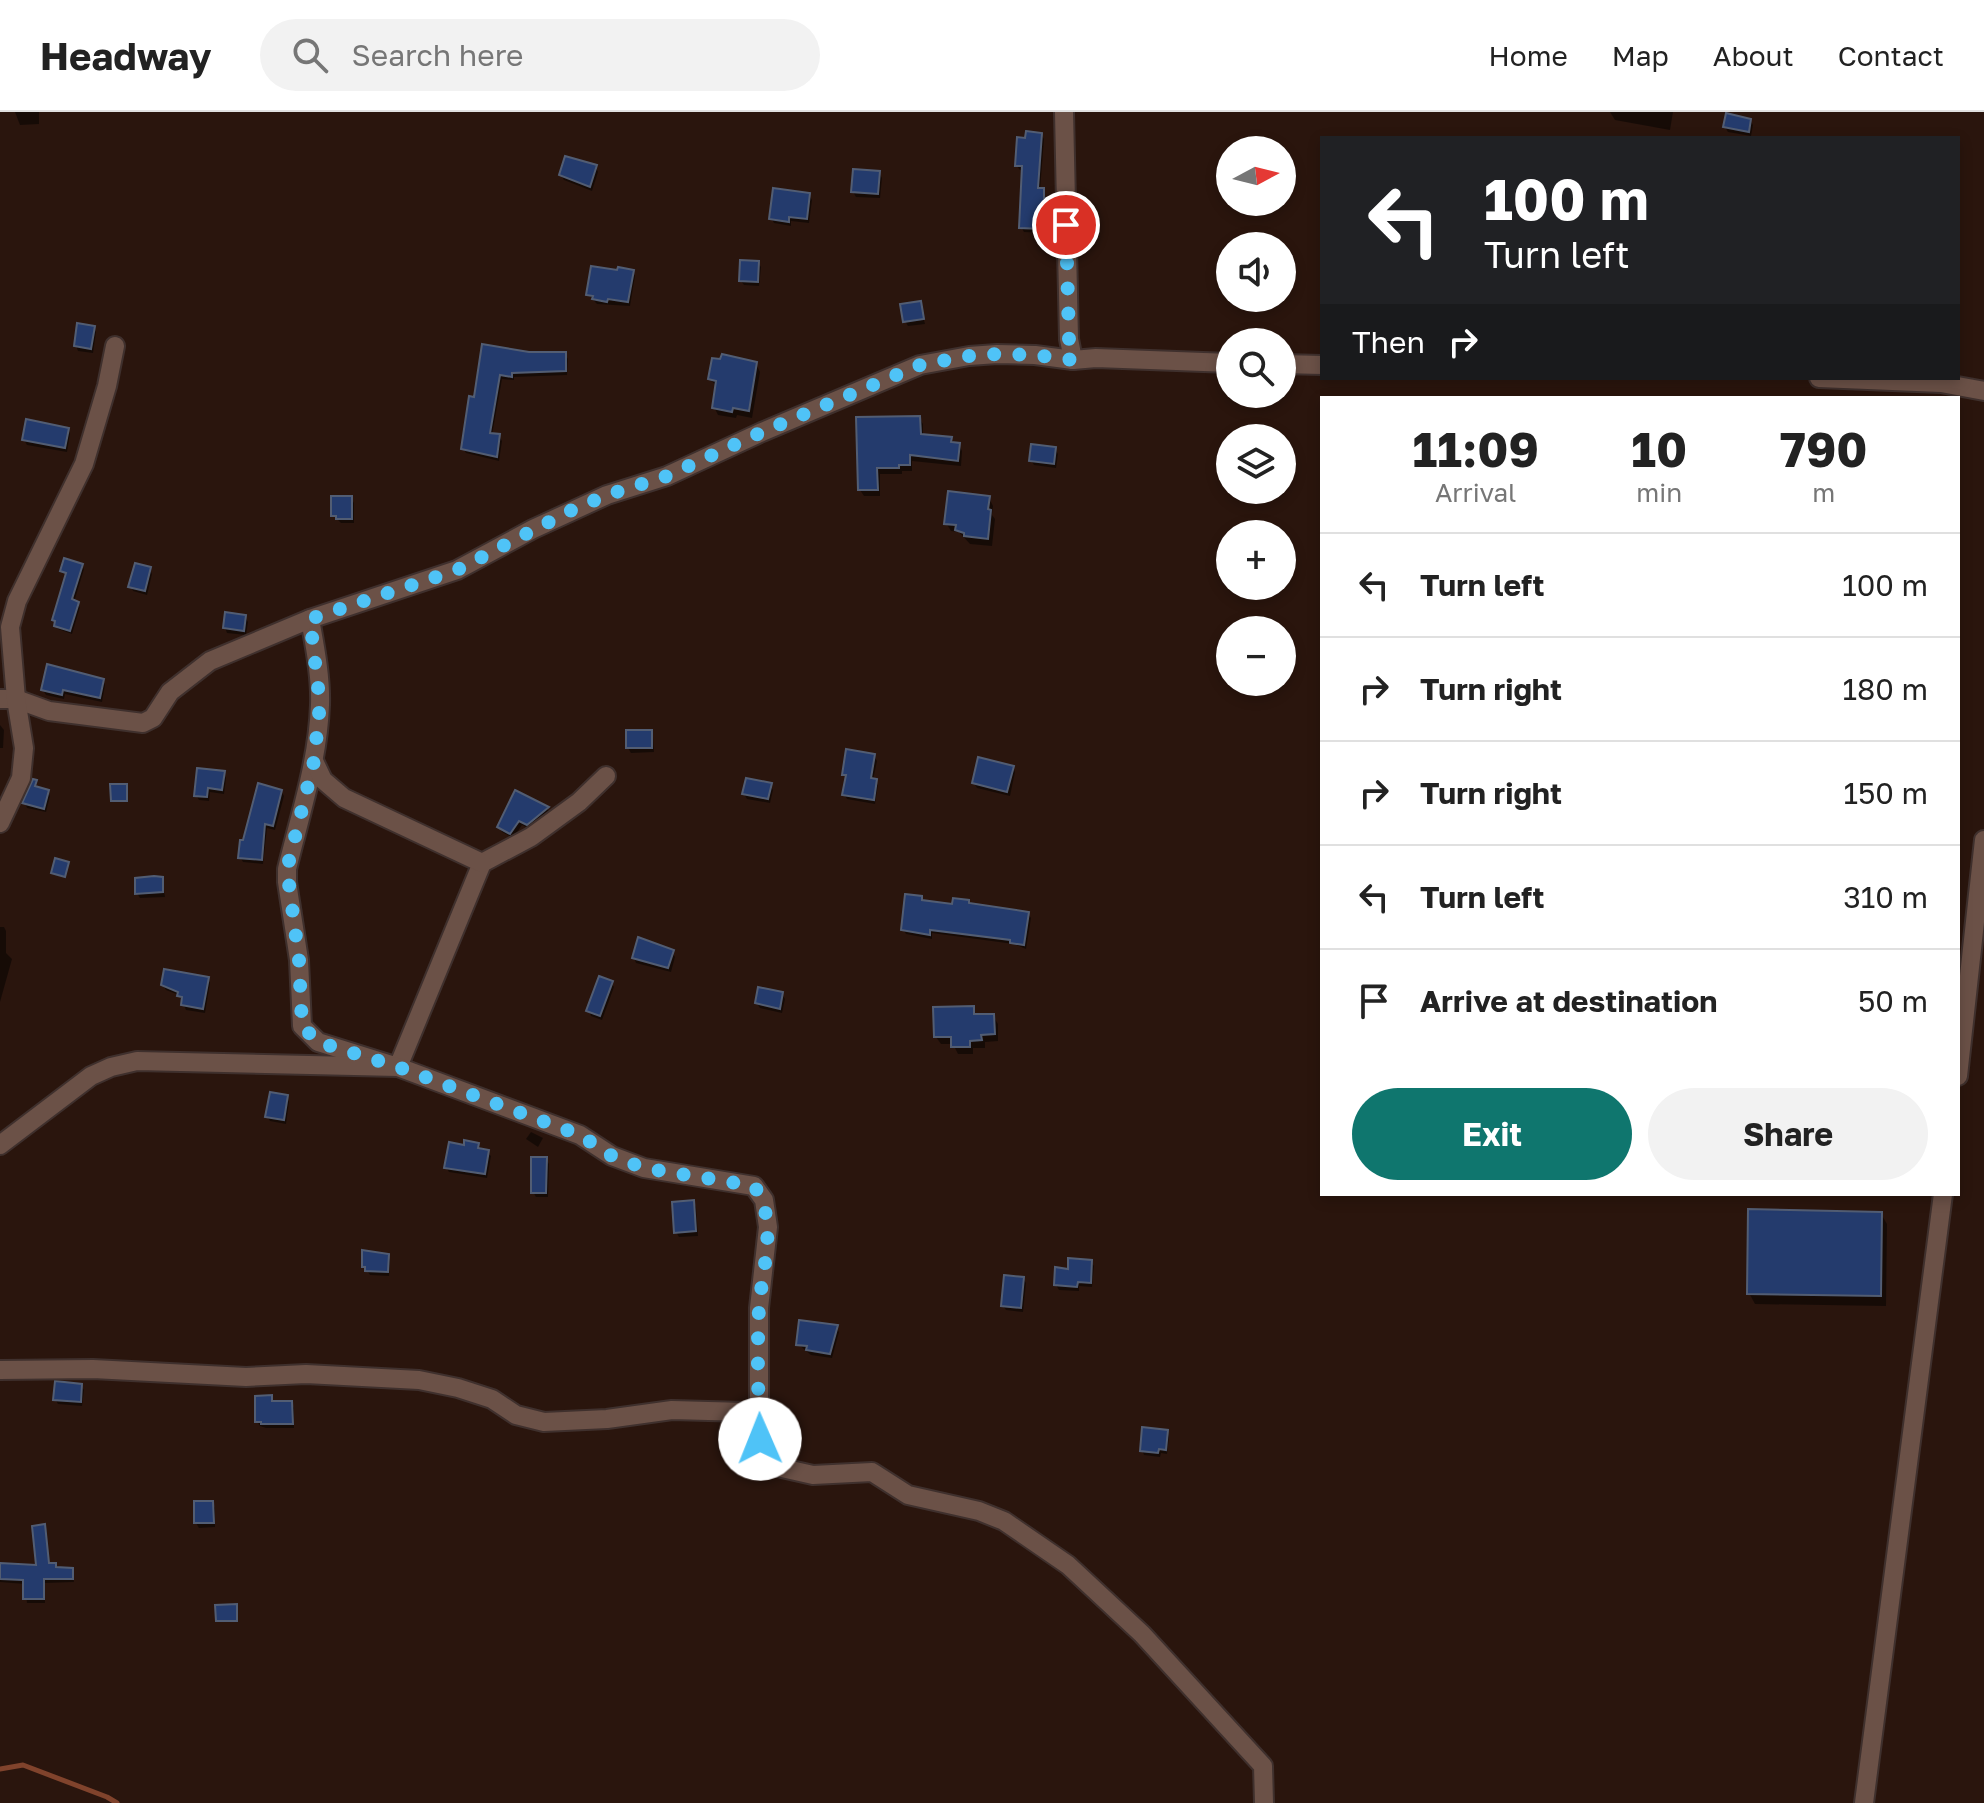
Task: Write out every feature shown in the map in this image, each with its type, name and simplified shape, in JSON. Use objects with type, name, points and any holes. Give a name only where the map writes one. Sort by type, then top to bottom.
[{"type":"street","points":[[1064,112],[1069,339],[1073,360]]},
{"type":"street","points":[[0,823],[21,778],[24,748],[8,699],[10,627],[17,601],[84,464],[107,386],[115,346]]},
{"type":"street","points":[[8,699],[49,711],[143,723],[153,718],[170,692],[210,661],[310,619],[457,570],[570,511],[607,495],[667,476],[920,365],[997,354],[1073,360],[1216,362]]},
{"type":"street","points":[[1296,364],[1320,365]]},
{"type":"street","points":[[1868,380],[1941,383],[1984,391]]},
{"type":"street","points":[[310,619],[320,704],[314,761],[287,869],[299,960],[302,1026],[318,1042],[398,1067],[580,1135],[612,1156],[644,1168],[754,1186],[764,1200],[768,1227],[759,1308],[759,1418],[763,1453],[782,1468],[813,1475],[872,1472],[908,1495],[979,1511],[1004,1521],[1068,1565],[1142,1634],[1263,1766],[1264,1803]]},
{"type":"street","points":[[314,761],[323,780],[344,798],[482,863]]},
{"type":"street","points":[[398,1067],[482,863],[531,837],[579,802],[606,776]]},
{"type":"street","points":[[1960,1058],[1984,840]]},
{"type":"street","points":[[0,1145],[91,1076],[137,1061],[398,1067]]},
{"type":"street","points":[[1864,1803],[1943,1196]]},
{"type":"street","points":[[0,1370],[93,1369],[246,1377],[306,1374],[419,1380],[492,1399],[516,1415],[544,1422],[607,1419],[672,1410],[745,1412],[759,1418]]},
{"type":"building","points":[[1726,113],[1751,119],[1749,132],[1723,127]]},
{"type":"building","points":[[1026,131],[1042,133],[1038,188],[1044,188],[1044,198],[1049,198],[1048,216],[1043,216],[1043,229],[1019,228],[1022,166],[1015,166],[1017,137],[1025,138]]},
{"type":"building","points":[[565,156],[597,165],[590,187],[559,175]]},
{"type":"building","points":[[853,169],[880,171],[878,194],[851,192]]},
{"type":"building","points":[[773,188],[810,193],[807,219],[789,217],[789,222],[769,219]]},
{"type":"building","points":[[740,260],[759,261],[758,282],[739,281]]},
{"type":"building","points":[[591,266],[634,270],[628,302],[608,299],[607,302],[586,295]]},
{"type":"building","points":[[921,301],[924,319],[903,322],[900,304]]},
{"type":"building","points":[[77,323],[95,326],[91,349],[74,346]]},
{"type":"building","points":[[482,344],[529,352],[566,352],[566,371],[512,373],[512,377],[500,375],[490,433],[500,434],[497,457],[461,449],[469,396],[474,397]]},
{"type":"building","points":[[722,354],[757,362],[749,411],[712,408],[716,381],[708,379],[712,358],[720,359]]},
{"type":"building","points":[[920,416],[921,434],[952,437],[951,442],[960,443],[958,461],[910,455],[910,465],[877,468],[878,490],[858,490],[856,417]]},
{"type":"building","points":[[26,419],[69,428],[65,448],[22,440]]},
{"type":"building","points":[[1031,444],[1056,447],[1054,464],[1029,461]]},
{"type":"building","points":[[948,491],[990,496],[988,539],[964,536],[964,533],[955,530],[956,525],[944,524]]},
{"type":"building","points":[[331,496],[352,496],[352,519],[331,516]]},
{"type":"building","points":[[64,558],[83,564],[72,599],[79,602],[70,631],[54,626],[55,621],[52,620],[66,573],[60,571]]},
{"type":"building","points":[[135,563],[151,567],[145,591],[128,587]]},
{"type":"building","points":[[225,612],[246,615],[244,631],[223,628]]},
{"type":"building","points":[[47,664],[104,679],[100,698],[63,690],[62,695],[41,690]]},
{"type":"building","points":[[626,730],[652,730],[652,748],[626,748]]},
{"type":"building","points":[[846,749],[875,754],[871,778],[877,779],[874,800],[842,795]]},
{"type":"building","points":[[978,757],[1014,766],[1007,792],[972,783]]},
{"type":"building","points":[[197,768],[225,771],[222,790],[208,788],[207,797],[194,796]]},
{"type":"building","points":[[746,778],[772,783],[768,799],[742,794]]},
{"type":"building","points":[[33,779],[37,780],[35,786],[49,790],[44,809],[22,803]]},
{"type":"building","points":[[258,783],[282,790],[273,826],[265,824],[262,860],[238,858],[240,840],[243,840]]},
{"type":"building","points":[[110,784],[127,784],[127,801],[111,801]]},
{"type":"building","points":[[515,790],[549,807],[527,825],[519,821],[510,834],[497,827]]},
{"type":"building","points":[[55,858],[69,862],[65,877],[51,873]]},
{"type":"building","points":[[163,877],[163,892],[135,894],[135,878]]},
{"type":"building","points":[[905,894],[922,896],[922,900],[952,904],[953,898],[1029,912],[1024,945],[1010,943],[1010,940],[930,930],[930,935],[901,930]]},
{"type":"building","points":[[638,937],[674,950],[668,968],[632,958]]},
{"type":"building","points":[[164,969],[209,977],[203,1009],[181,1005],[182,997],[177,996],[178,992],[161,985]]},
{"type":"building","points":[[599,976],[613,981],[600,1016],[586,1011]]},
{"type":"building","points":[[758,987],[783,992],[780,1009],[755,1003]]},
{"type":"building","points":[[974,1006],[974,1014],[994,1014],[995,1034],[981,1035],[982,1040],[970,1041],[970,1047],[951,1047],[951,1037],[934,1037],[933,1007]]},
{"type":"building","points":[[270,1092],[288,1095],[284,1120],[265,1117]]},
{"type":"building","points":[[464,1140],[479,1143],[478,1148],[489,1150],[485,1174],[444,1168],[449,1142],[464,1145]]},
{"type":"building","points":[[531,1157],[547,1157],[546,1193],[531,1193]]},
{"type":"building","points":[[694,1200],[696,1231],[674,1233],[672,1202]]},
{"type":"building","points":[[1748,1209],[1882,1212],[1881,1296],[1747,1294]]},
{"type":"building","points":[[362,1250],[389,1254],[388,1272],[365,1271],[362,1267]]},
{"type":"building","points":[[1068,1258],[1092,1260],[1091,1283],[1078,1282],[1077,1287],[1054,1285],[1055,1267],[1068,1269]]},
{"type":"building","points":[[1004,1275],[1024,1277],[1021,1308],[1001,1306]]},
{"type":"building","points":[[799,1320],[838,1325],[830,1354],[796,1345]]},
{"type":"building","points":[[55,1381],[82,1384],[81,1402],[53,1400]]},
{"type":"building","points":[[272,1395],[272,1401],[292,1401],[293,1424],[255,1422],[255,1396]]},
{"type":"building","points":[[738,1424],[740,1451],[725,1452],[723,1425]]},
{"type":"building","points":[[1142,1427],[1168,1430],[1166,1450],[1159,1449],[1158,1453],[1140,1451]]},
{"type":"building","points":[[194,1501],[213,1501],[214,1523],[194,1523]]},
{"type":"building","points":[[45,1524],[49,1563],[56,1563],[56,1567],[73,1568],[73,1579],[44,1579],[44,1599],[23,1599],[23,1580],[0,1579],[0,1563],[36,1565],[32,1526]]},
{"type":"building","points":[[237,1604],[237,1621],[216,1621],[215,1605]]},
{"type":"waterway","points":[[0,1769],[23,1765],[117,1803]]},
{"type":"route","points":[[760,1439],[759,1308],[768,1227],[764,1200],[754,1186],[644,1168],[612,1156],[580,1135],[398,1067],[318,1042],[302,1026],[299,960],[287,869],[314,761],[320,704],[310,619],[457,570],[570,511],[607,495],[667,476],[920,365],[997,354],[1073,360],[1069,339],[1066,225]]}]
